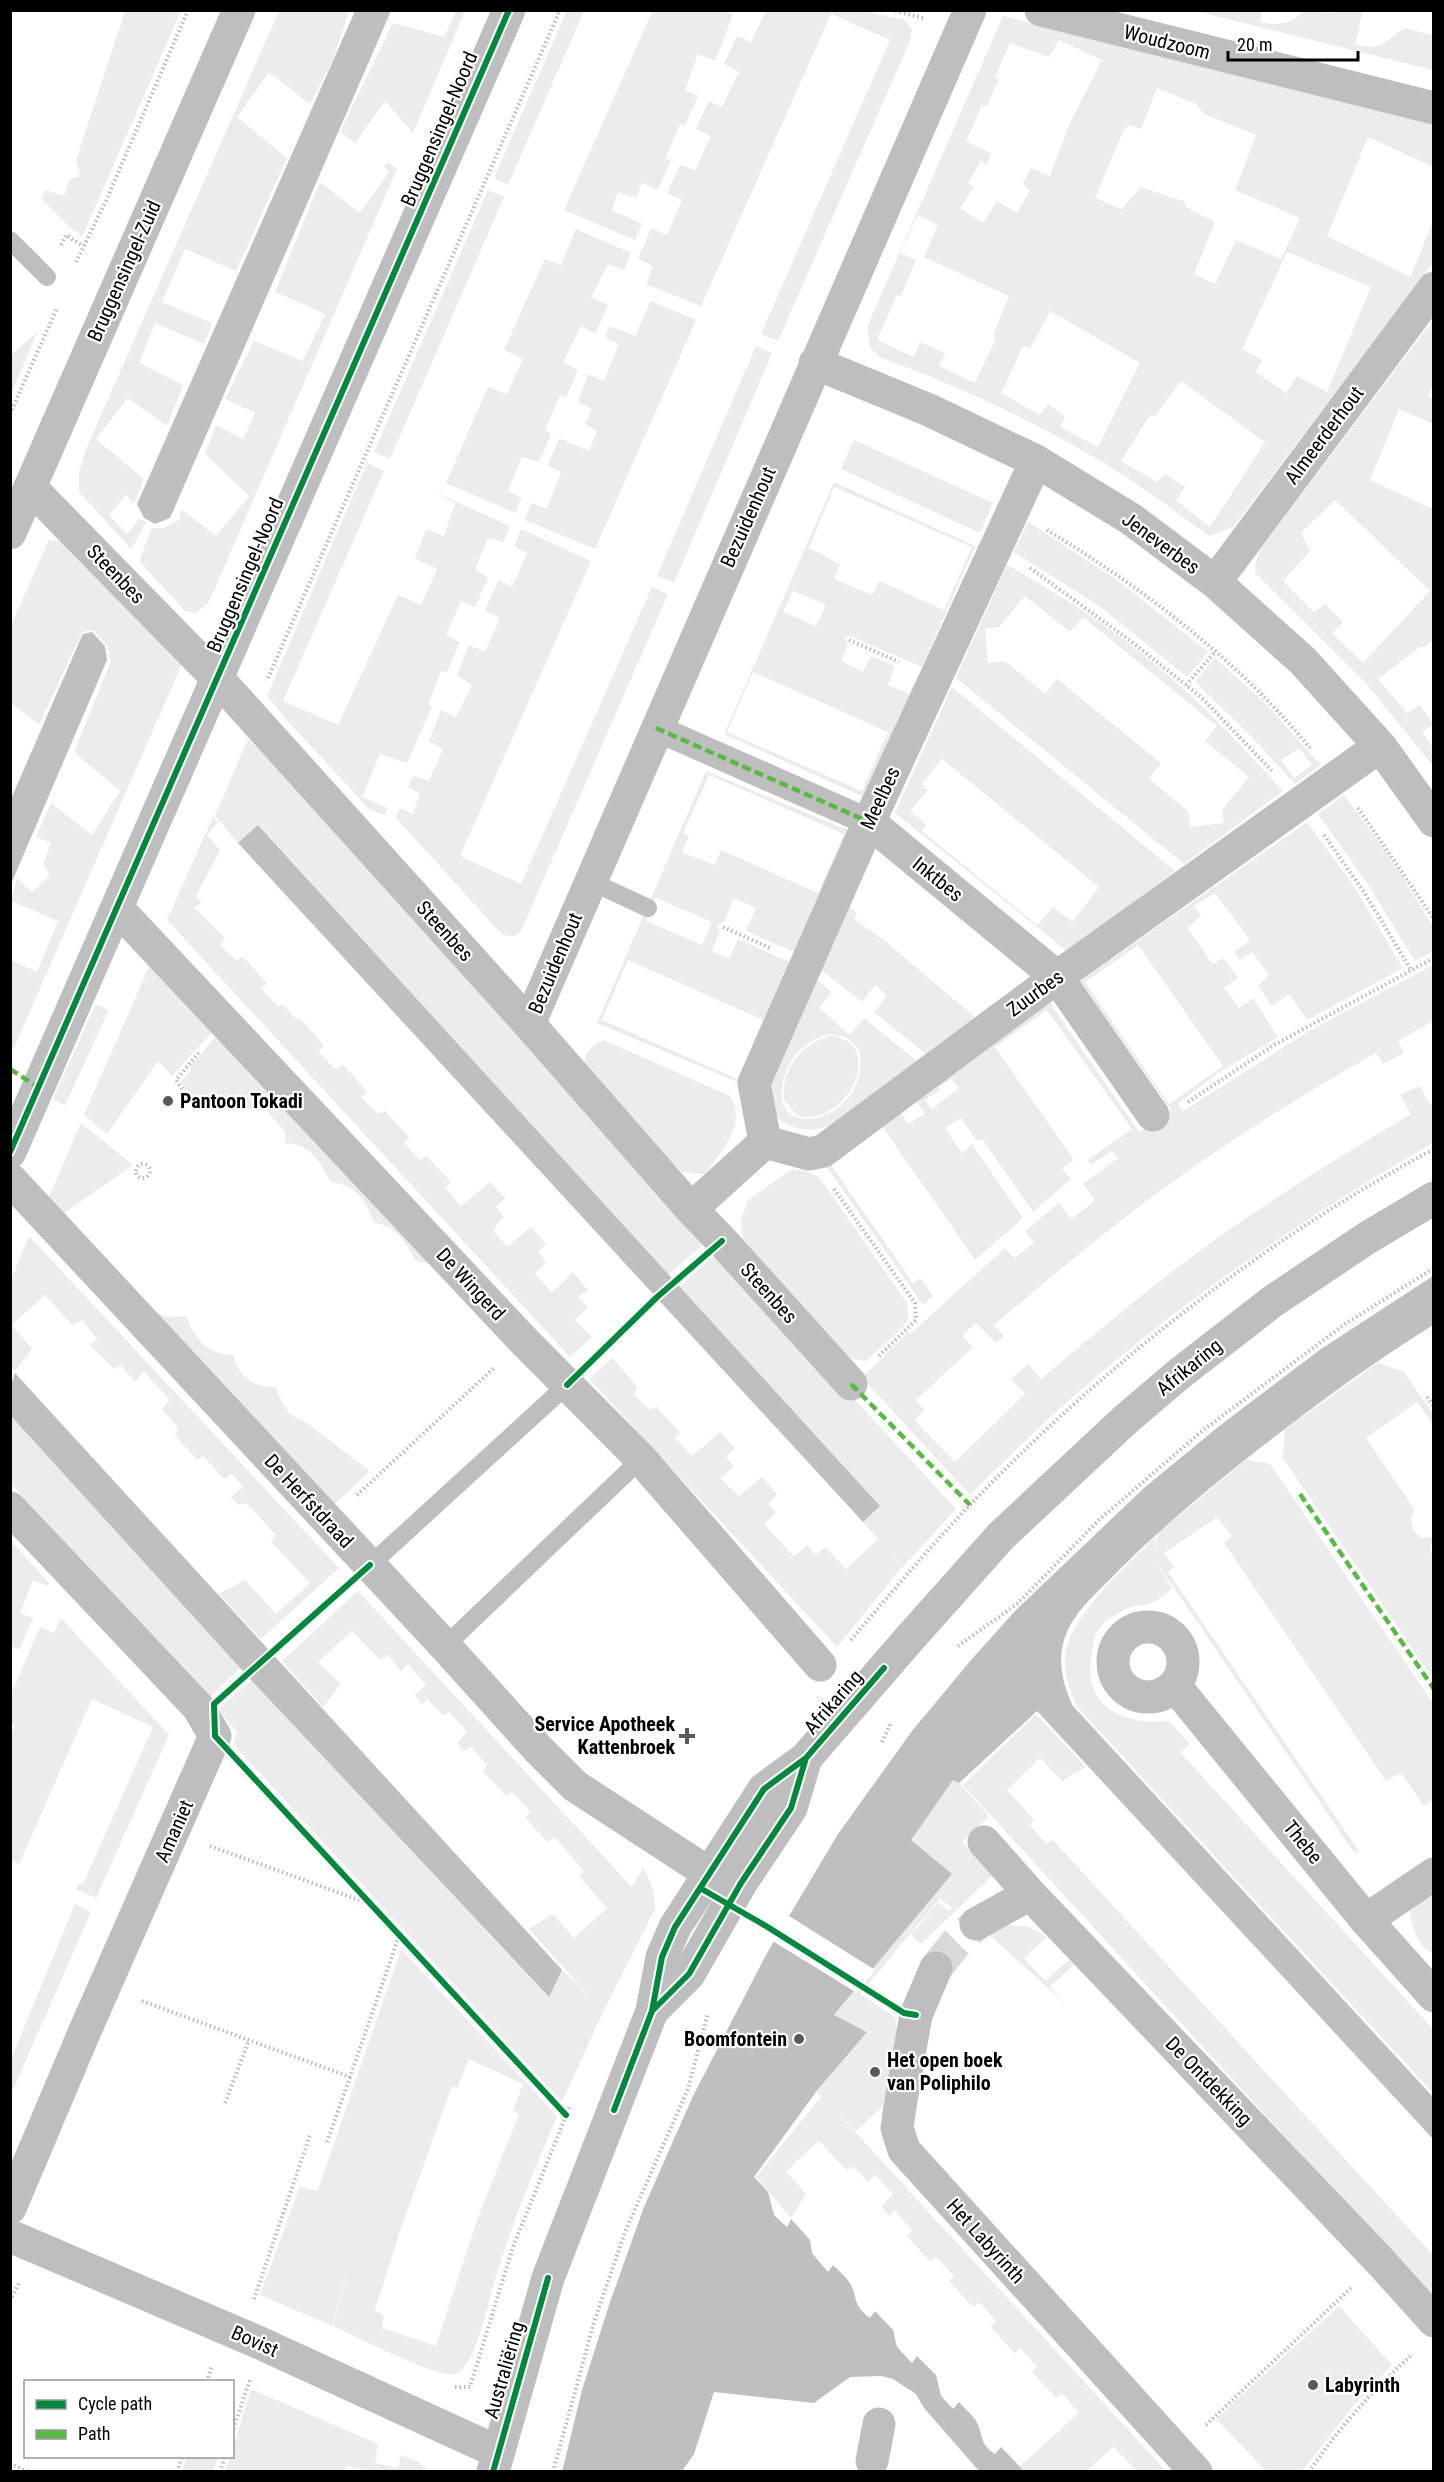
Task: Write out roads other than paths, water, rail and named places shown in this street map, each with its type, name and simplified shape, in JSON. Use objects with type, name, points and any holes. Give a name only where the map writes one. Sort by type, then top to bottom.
[{"type":"street","name":"Bruggensingel-Zuid","points":[[10,532],[238,10]]},
{"type":"street","name":"Bruggensingel-Noord","points":[[10,1152],[509,10]]},
{"type":"street","name":"Bezuidenhout","points":[[529,1024],[970,10]]},
{"type":"street","name":"Woudzoom","points":[[1041,10],[1434,108]]},
{"type":"street","name":"Almeerderhout","points":[[1215,582],[1434,288]]},
{"type":"street","name":"Jeneverbes","points":[[815,363],[929,410],[1036,460],[1131,519],[1215,582],[1303,661],[1380,746],[1434,821]]},
{"type":"street","name":"Meelbes","points":[[765,1142],[754,1083],[868,822],[1036,460]]},
{"type":"street","name":"Steenbes","points":[[30,487],[218,679],[529,1024],[691,1209],[851,1384]]},
{"type":"street","name":"Inktbes","points":[[656,728],[868,822],[1057,977],[1153,1115]]},
{"type":"street","name":"Zuurbes","points":[[765,1142],[810,1154],[823,1151],[1057,977],[1380,746]]},
{"type":"street","name":"De Wingerd","points":[[117,908],[225,1020],[524,1341],[641,1459],[820,1665]]},
{"type":"street","points":[[691,1209],[765,1142]]},
{"type":"street","name":"De Herfstdraad","points":[[10,1179],[538,1749],[575,1786],[736,1891]]},
{"type":"street","name":"Afrikaring","points":[[710,1872],[764,1790],[806,1758],[1001,1536],[1125,1420],[1179,1374],[1273,1301],[1366,1238],[1434,1198]]},
{"type":"street","name":"Amaniet","points":[[10,1508],[198,1707],[215,1736],[84,2033],[10,2208]]},
{"type":"street","name":"Thebe","points":[[1175,1686],[1366,1920],[1434,1996]]},
{"type":"street","name":"Afrikaring","points":[[736,1891],[791,1808],[806,1758]]},
{"type":"street","name":"De Ontdekking","points":[[984,1842],[1030,1894],[1380,2261],[1434,2321]]},
{"type":"street","name":"Australiëring","points":[[496,2462],[548,2278],[652,2012],[662,1957],[675,1927],[710,1872]]},
{"type":"street","points":[[1366,1920],[1434,1874]]},
{"type":"street","name":"Australiëring","points":[[652,2012],[689,1974],[736,1891]]},
{"type":"street","points":[[976,1924],[1030,1894]]},
{"type":"street","name":"Het Labyrinth","points":[[936,1968],[916,2015],[900,2100],[897,2127],[904,2150],[1186,2461]]},
{"type":"street","name":"Bovist","points":[[10,2236],[260,2343],[496,2462]]},
{"type":"street","points":[[872,2461],[879,2424]]},
{"type":"lane","points":[[10,240],[46,277]]},
{"type":"lane","points":[[590,881],[648,908]]},
{"type":"lane","points":[[369,1564],[567,1385]]},
{"type":"lane","points":[[445,1646],[641,1459]]},
{"type":"tunnel","points":[[936,1968],[956,1943],[976,1924]]},
{"type":"place","name":"Pantoon Tokadi","points":[[168,1101]]},
{"type":"place","name":"Service Apotheek Kattenbroek","points":[[687,1736]]},
{"type":"place","name":"Boomfontein","points":[[799,2039]]},
{"type":"place","name":"Het open boek van Poliphilo","points":[[875,2072]]},
{"type":"place","name":"Labyrinth","points":[[1313,2385]]}]
